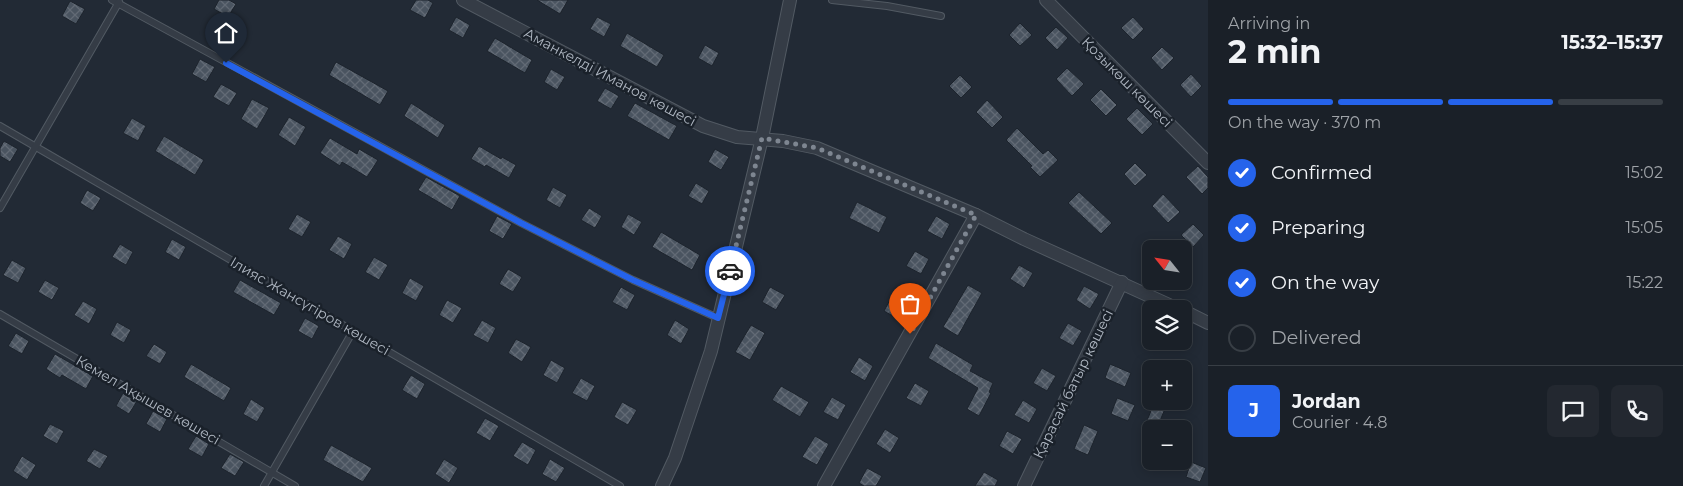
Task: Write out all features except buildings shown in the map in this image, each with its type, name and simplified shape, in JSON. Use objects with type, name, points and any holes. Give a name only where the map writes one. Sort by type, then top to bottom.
[{"type":"street","name":"Аманкелді Иманов көшесі","points":[[463,0],[703,126],[737,137],[762,138],[817,148],[976,215],[1024,239],[1159,300]]},
{"type":"street","points":[[662,486],[678,449],[711,351],[762,138],[790,0]]},
{"type":"street","name":"Қозыкөш көшесі","points":[[1046,0],[1208,163]]},
{"type":"street","points":[[824,486],[976,215]]},
{"type":"street","name":"Қарасай батыр көшесі","points":[[1024,486],[1122,282]]},
{"type":"street","points":[[1192,315],[1208,323]]},
{"type":"lane","points":[[832,0],[888,3],[941,16]]},
{"type":"lane","points":[[0,208],[117,1],[521,223],[633,280],[718,318]]},
{"type":"lane","name":"Ілияс Жансүгіров көшесі","points":[[0,126],[620,486]]},
{"type":"lane","name":"Кемел Ақышев көшесі","points":[[0,314],[295,486]]},
{"type":"lane","points":[[264,486],[353,331]]},
{"type":"way so far","points":[[730,271],[762,138],[817,148],[976,215],[910,334]]},
{"type":"route","points":[[226,63],[521,223],[633,280],[718,318],[730,271]]}]
